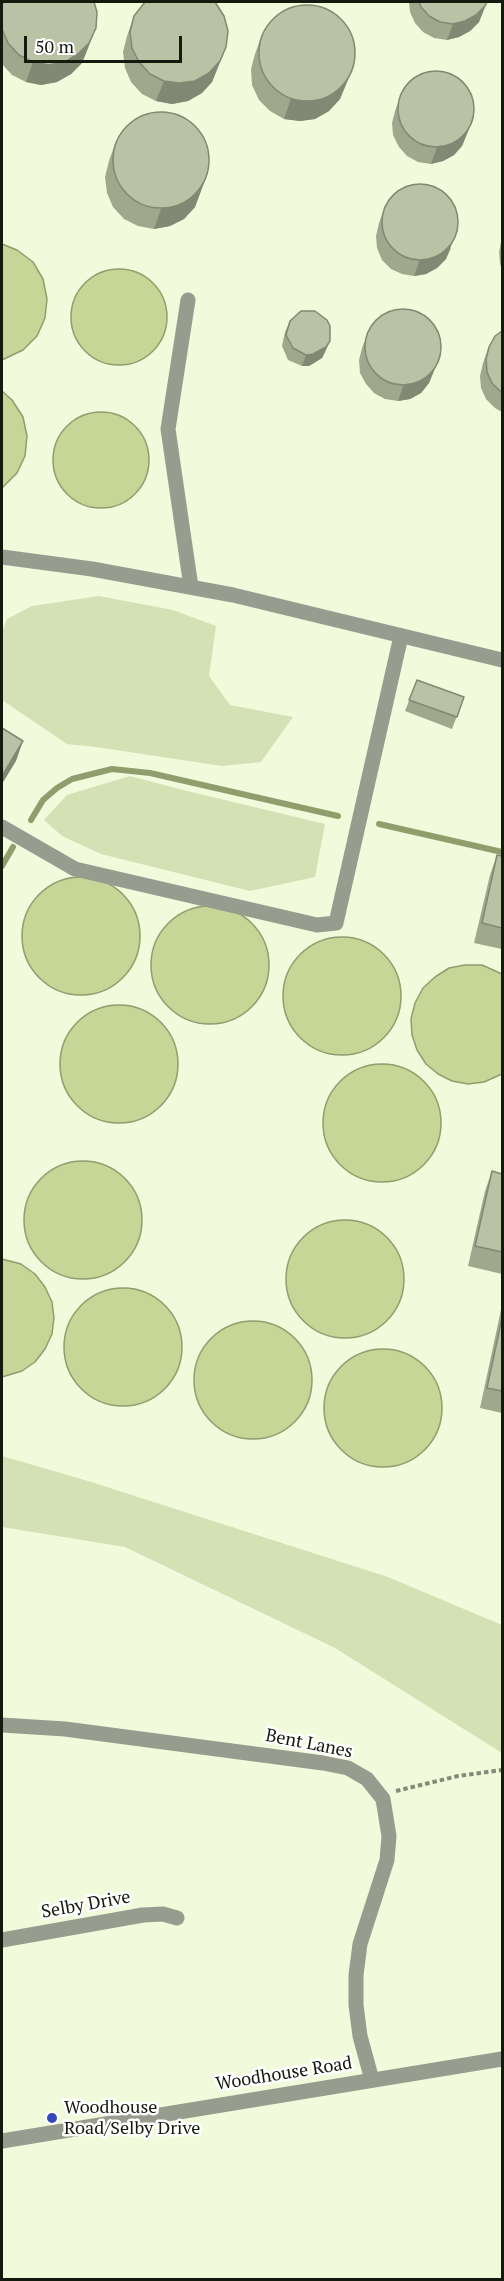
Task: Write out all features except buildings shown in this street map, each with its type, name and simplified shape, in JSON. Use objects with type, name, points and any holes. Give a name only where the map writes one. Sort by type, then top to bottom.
[{"type":"street","points":[[188,300],[168,429],[191,587]]},
{"type":"street","points":[[2,557],[92,569],[233,595],[502,660]]},
{"type":"street","points":[[2,827],[75,869],[317,925],[336,923],[401,636]]},
{"type":"street","name":"Bent Lanes","points":[[2,1725],[65,1729],[323,1763],[348,1768],[367,1779],[381,1794]]},
{"type":"street","points":[[372,2080],[360,2036],[356,2006],[356,1975],[360,1944],[387,1860],[389,1836],[387,1813],[381,1794]]},
{"type":"street","name":"Selby Drive","points":[[2,1940],[143,1915],[163,1914],[177,1918]]},
{"type":"street","name":"Woodhouse Road","points":[[2,2141],[502,2059]]},
{"type":"path","points":[[381,1794],[458,1776],[502,1770]]},
{"type":"shaded area","points":[[2,244],[17,250],[33,262],[43,279],[47,299],[45,318],[37,336],[23,350],[2,360]]},
{"type":"shaded area","points":[[119,269],[137,273],[153,283],[163,299],[167,317],[163,335],[153,351],[137,361],[119,365],[101,361],[85,351],[75,335],[71,317],[75,299],[85,283],[101,273]]},
{"type":"shaded area","points":[[2,391],[12,400],[23,417],[27,436],[25,456],[17,473],[2,488]]},
{"type":"shaded area","points":[[101,412],[119,416],[135,426],[145,442],[149,460],[145,478],[135,494],[119,504],[101,508],[83,504],[67,494],[57,478],[53,460],[57,442],[67,426],[83,416]]},
{"type":"shaded area","points":[[99,596],[173,610],[216,626],[209,676],[230,705],[293,717],[261,762],[222,766],[67,744],[2,700],[2,632],[7,619],[32,606]]},
{"type":"shaded area","points":[[130,776],[325,824],[315,877],[250,891],[101,854],[62,836],[44,820],[67,795]]},
{"type":"shaded area","points":[[81,877],[104,881],[123,894],[136,913],[140,936],[136,959],[123,978],[104,991],[81,995],[58,991],[39,978],[26,959],[22,936],[26,913],[39,894],[58,881]]},
{"type":"shaded area","points":[[210,906],[233,910],[252,923],[265,942],[269,965],[265,988],[252,1007],[233,1020],[210,1024],[187,1020],[168,1007],[155,988],[151,965],[155,942],[168,923],[187,910]]},
{"type":"shaded area","points":[[342,937],[365,941],[384,954],[397,973],[401,996],[397,1019],[384,1038],[365,1051],[342,1055],[319,1051],[300,1038],[287,1019],[283,996],[287,973],[300,954],[319,941]]},
{"type":"shaded area","points":[[482,965],[502,974],[502,1074],[484,1082],[468,1084],[452,1081],[438,1074],[426,1064],[417,1050],[412,1035],[411,1019],[415,1003],[423,988],[449,968]]},
{"type":"shaded area","points":[[119,1005],[142,1009],[161,1022],[174,1041],[178,1064],[174,1087],[161,1106],[142,1119],[119,1123],[96,1119],[77,1106],[64,1087],[60,1064],[64,1041],[77,1022],[96,1009]]},
{"type":"shaded area","points":[[382,1064],[405,1068],[424,1081],[437,1100],[441,1123],[437,1146],[424,1165],[405,1178],[382,1182],[359,1178],[340,1165],[327,1146],[323,1123],[327,1100],[340,1081],[359,1068]]},
{"type":"shaded area","points":[[83,1161],[106,1165],[125,1178],[138,1197],[142,1220],[138,1243],[125,1262],[106,1275],[83,1279],[60,1275],[41,1262],[28,1243],[24,1220],[28,1197],[41,1178],[60,1165]]},
{"type":"shaded area","points":[[345,1220],[368,1224],[387,1237],[400,1256],[404,1279],[400,1302],[387,1321],[368,1334],[345,1338],[322,1334],[303,1321],[290,1302],[286,1279],[290,1256],[303,1237],[322,1224]]},
{"type":"shaded area","points":[[2,1259],[21,1264],[35,1274],[45,1287],[52,1302],[54,1318],[52,1334],[45,1349],[35,1362],[22,1371],[2,1377]]},
{"type":"shaded area","points":[[123,1288],[146,1292],[165,1305],[178,1324],[182,1347],[178,1370],[165,1389],[146,1402],[123,1406],[100,1402],[81,1389],[68,1370],[64,1347],[68,1324],[81,1305],[100,1292]]},
{"type":"shaded area","points":[[253,1321],[276,1325],[295,1338],[308,1357],[312,1380],[308,1403],[295,1422],[276,1435],[253,1439],[230,1435],[211,1422],[198,1403],[194,1380],[198,1357],[211,1338],[230,1325]]},
{"type":"shaded area","points":[[383,1349],[406,1353],[425,1366],[438,1385],[442,1408],[438,1431],[425,1450],[406,1463],[383,1467],[360,1463],[341,1450],[328,1431],[324,1408],[328,1385],[341,1366],[360,1353]]},
{"type":"shaded area","points":[[2,1456],[88,1481],[388,1577],[502,1625],[502,1753],[335,1648],[125,1547],[2,1527]]},
{"type":"waterway","points":[[31,820],[43,800],[57,788],[72,779],[112,769],[150,773],[338,816]]},
{"type":"waterway","points":[[379,824],[502,852]]},
{"type":"waterway","points":[[2,866],[13,847]]},
{"type":"place","name":"Woodhouse Road/Selby Drive","points":[[52,2118]]}]
